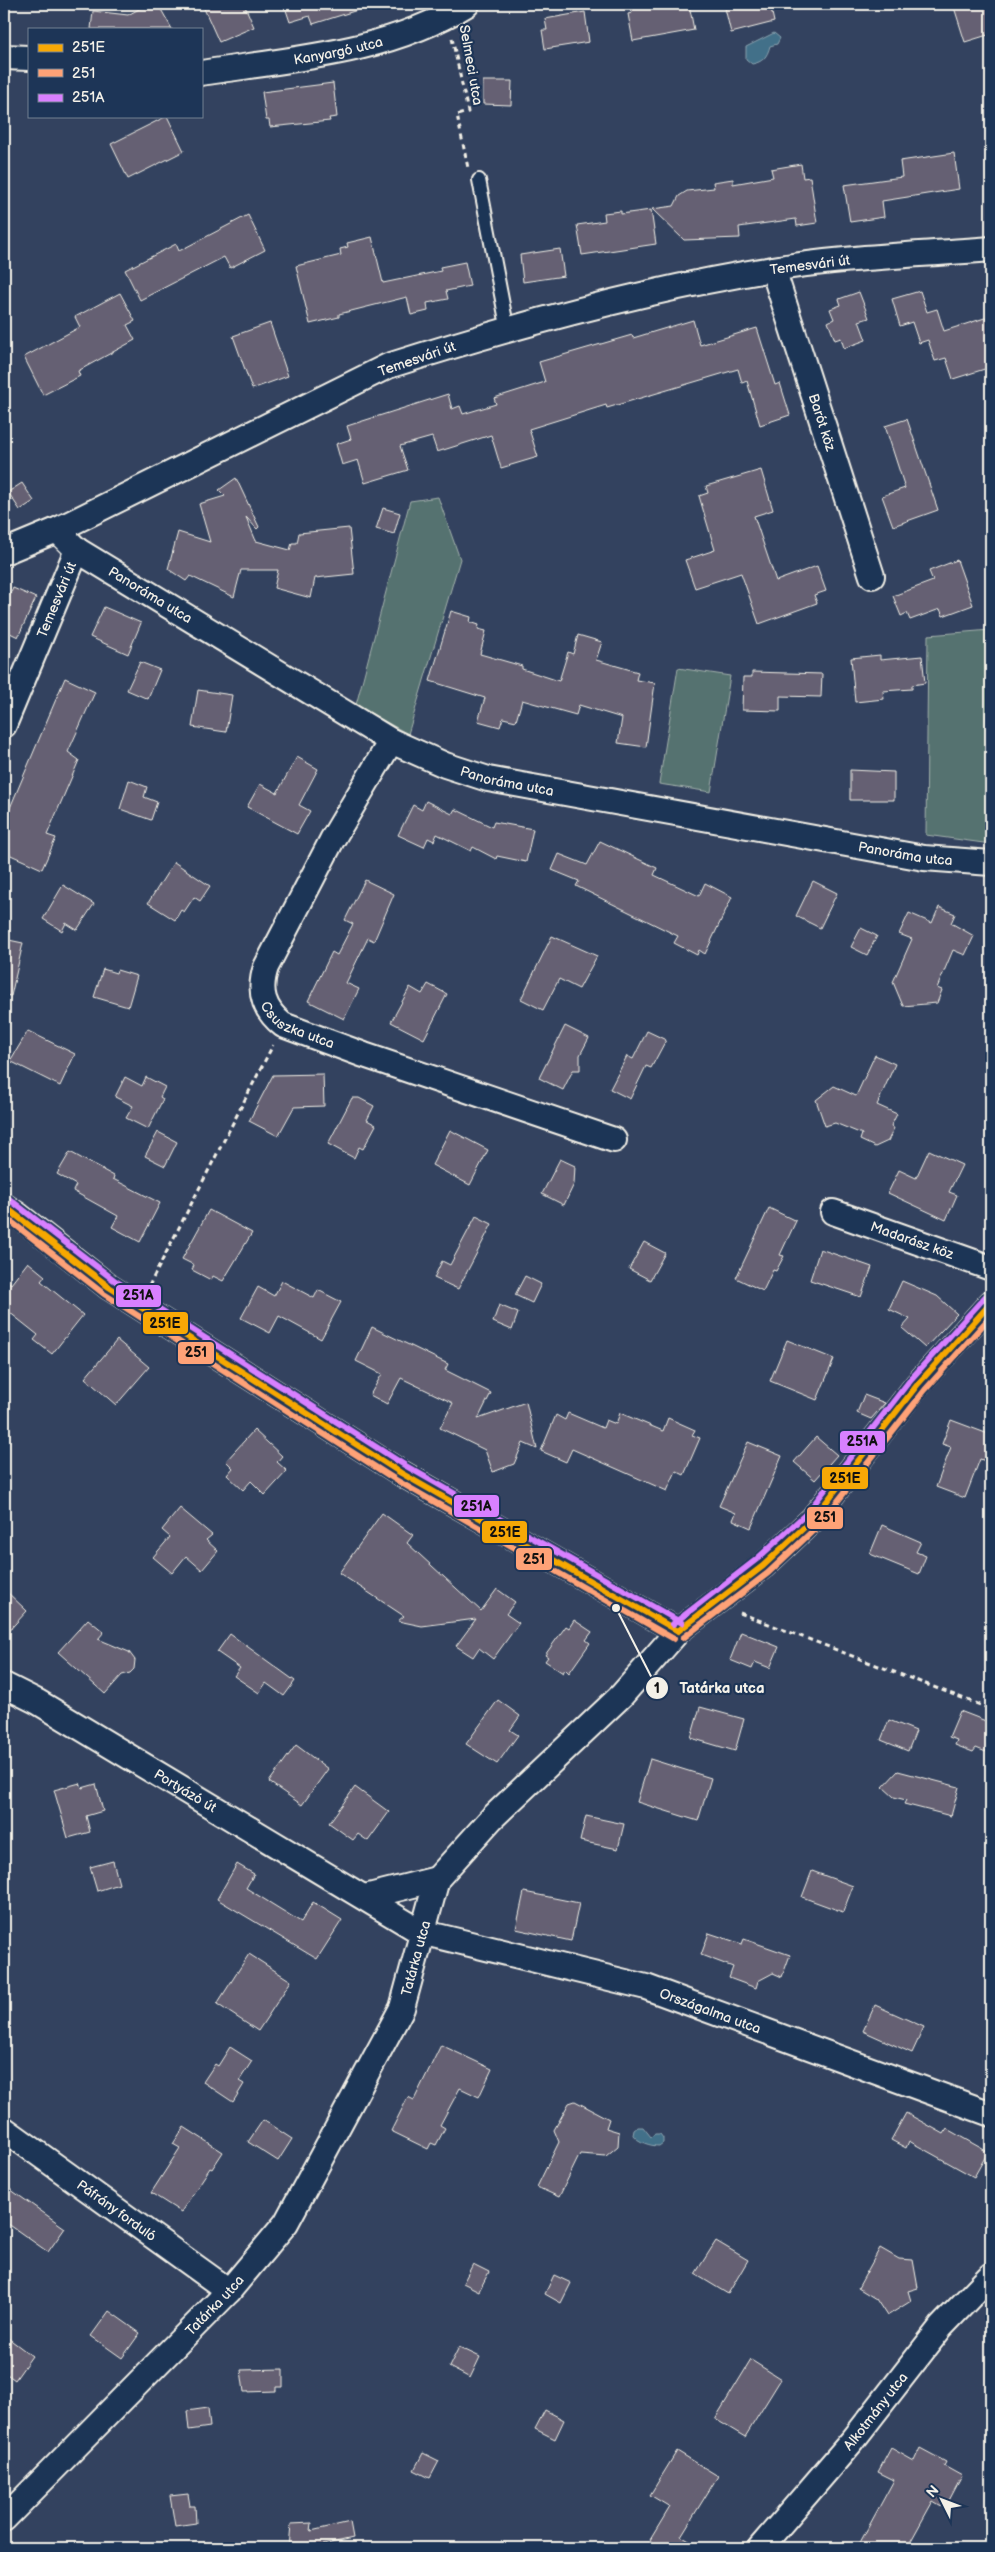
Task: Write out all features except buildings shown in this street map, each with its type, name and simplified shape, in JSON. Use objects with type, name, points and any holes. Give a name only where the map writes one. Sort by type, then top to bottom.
[{"type":"street","name":"Kanyargó utca","points":[[202,73],[367,46],[409,33],[447,16],[467,4]]},
{"type":"street","points":[[4,56],[28,58]]},
{"type":"street","name":"Temesvári út","points":[[4,725],[78,550],[58,530],[388,366],[508,330],[667,289],[773,269],[991,249]]},
{"type":"street","name":"Barót köz","points":[[773,269],[872,576]]},
{"type":"street","points":[[4,552],[58,530]]},
{"type":"street","name":"Panoráma utca","points":[[78,550],[391,741],[445,765],[488,779],[924,858],[991,863]]},
{"type":"street","name":"Csuszka utca","points":[[391,741],[332,840],[266,967],[261,993],[274,1017],[283,1024],[364,1055],[614,1140]]},
{"type":"street","points":[[4,1206],[108,1287],[401,1473],[678,1631]]},
{"type":"street","name":"Madarász köz","points":[[833,1212],[991,1268]]},
{"type":"street","name":"Tatárka utca","points":[[4,2519],[229,2291],[286,2224],[402,2008],[417,1958],[421,1932],[437,1879],[492,1818],[622,1695],[678,1631],[763,1566],[813,1519],[918,1384],[991,1303]]},
{"type":"street","name":"Portyázó út","points":[[4,1685],[38,1702],[421,1932]]},
{"type":"street","points":[[365,1897],[437,1879]]},
{"type":"street","name":"Országalma utca","points":[[421,1932],[646,1987],[991,2114]]},
{"type":"street","name":"Páfrány forduló","points":[[4,2129],[229,2291]]},
{"type":"street","name":"Alkotmány utca","points":[[760,2548],[853,2440],[941,2327],[991,2275]]},
{"type":"lane","points":[[474,175],[508,330]]},
{"type":"path","name":"Selmeci utca","points":[[447,16],[468,112],[457,115],[474,175]]},
{"type":"path","points":[[138,1306],[283,1024]]},
{"type":"path","points":[[719,1599],[732,1610],[991,1709]]},
{"type":"green space","points":[[438,497],[460,559],[408,734],[356,705],[410,501]]},
{"type":"green space","points":[[991,630],[991,844],[926,835],[928,635]]},
{"type":"green space","points":[[678,668],[730,676],[711,792],[659,784]]},
{"type":"water","points":[[774,33],[780,38],[777,44],[770,46],[764,58],[752,64],[746,59],[746,47]]},
{"type":"water","points":[[638,2127],[643,2127],[651,2137],[655,2134],[660,2134],[663,2138],[663,2143],[656,2146],[638,2140],[633,2135],[634,2130]]},
{"type":"transit line","name":"251A","points":[[9,1199],[114,1280],[406,1466],[682,1623]]},
{"type":"transit line","name":"251E","points":[[4,1206],[109,1287],[401,1473],[678,1631]]},
{"type":"transit line","name":"251","points":[[4,1216],[104,1294],[396,1480],[674,1639]]},
{"type":"transit line","name":"251A","points":[[673,1624],[757,1559],[807,1513],[911,1379],[985,1297]]},
{"type":"transit line","name":"251E","points":[[678,1631],[763,1566],[813,1519],[918,1384],[991,1303]]},
{"type":"transit line","name":"251","points":[[683,1638],[768,1573],[819,1525],[925,1390],[991,1316]]},
{"type":"place","name":"Tatárka utca","points":[[616,1608]]}]
